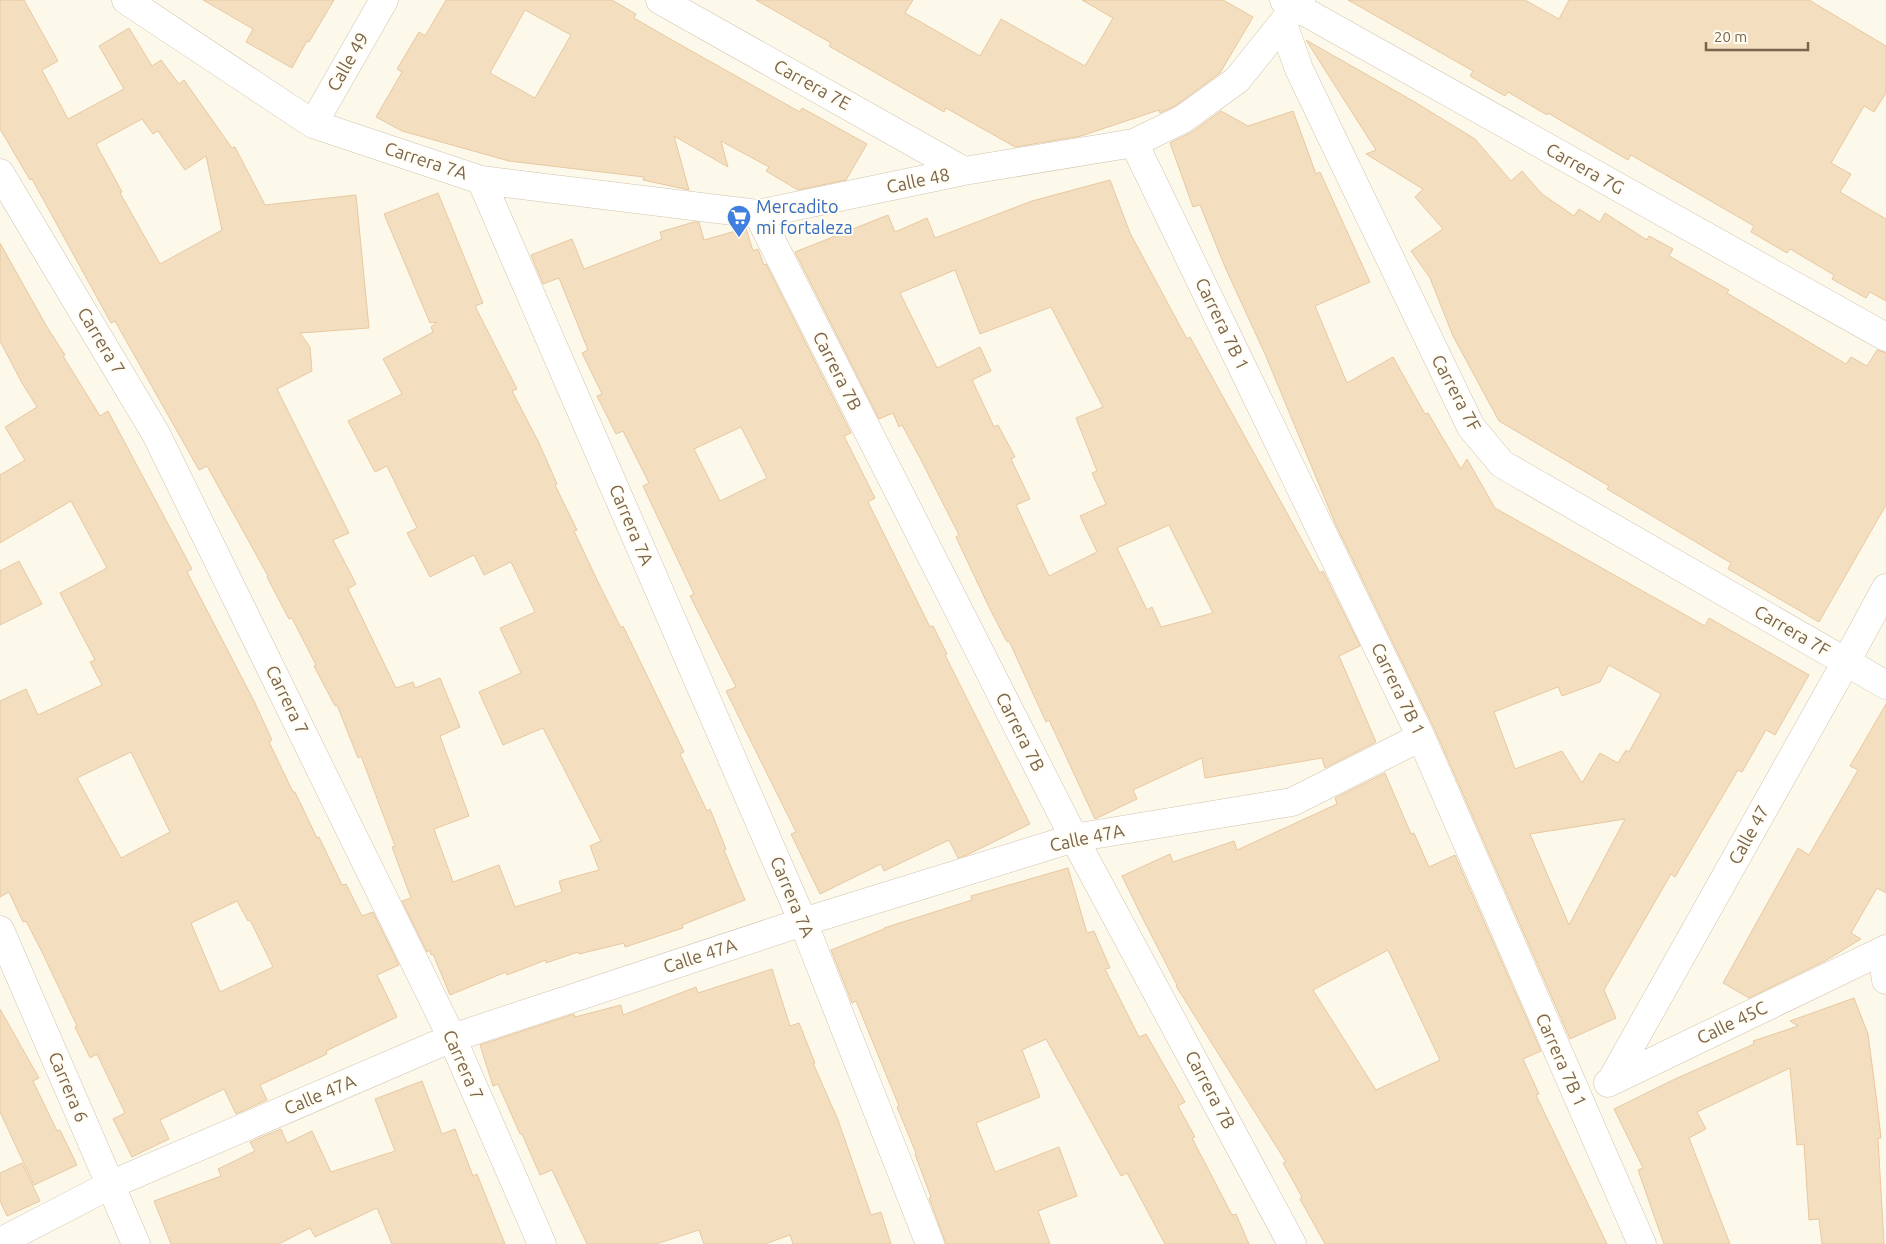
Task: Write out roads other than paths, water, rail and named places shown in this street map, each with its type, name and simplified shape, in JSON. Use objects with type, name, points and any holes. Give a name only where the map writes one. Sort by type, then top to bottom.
[{"type":"street","name":"Carrera 7A","points":[[126,0],[313,124],[481,180],[803,922],[930,1244]]},
{"type":"street","name":"Calle 49","points":[[313,124],[384,0]]},
{"type":"street","name":"Carrera 7E","points":[[660,0],[964,171]]},
{"type":"street","name":"Calle 48","points":[[481,180],[758,214],[964,171],[1134,143],[1184,119],[1238,80],[1291,8]]},
{"type":"street","name":"Carrera 7G","points":[[1291,8],[1886,337]]},
{"type":"street","name":"Carrera 7F","points":[[1291,8],[1299,69],[1471,427],[1502,464],[1886,685]]},
{"type":"street","name":"Carrera 7B 1","points":[[1134,143],[1421,737],[1642,1244]]},
{"type":"street","name":"Carrera 7","points":[[0,173],[156,434],[452,1038],[542,1244]]},
{"type":"street","name":"Carrera 7B","points":[[758,214],[1074,838],[1292,1244]]},
{"type":"street","name":"Calle 47","points":[[1611,1081],[1886,588]]},
{"type":"street","name":"Calle 47A","points":[[0,1242],[110,1185],[452,1038],[803,922],[1074,838],[1292,802],[1421,737]]},
{"type":"street","name":"Carrera 6","points":[[0,930],[136,1244]]},
{"type":"street","name":"Calle 45C","points":[[1578,1098],[1884,950]]},
{"type":"street","points":[[1884,950],[1886,980]]},
{"type":"place","name":"Mercadito mi fortaleza","points":[[739,238]]}]
